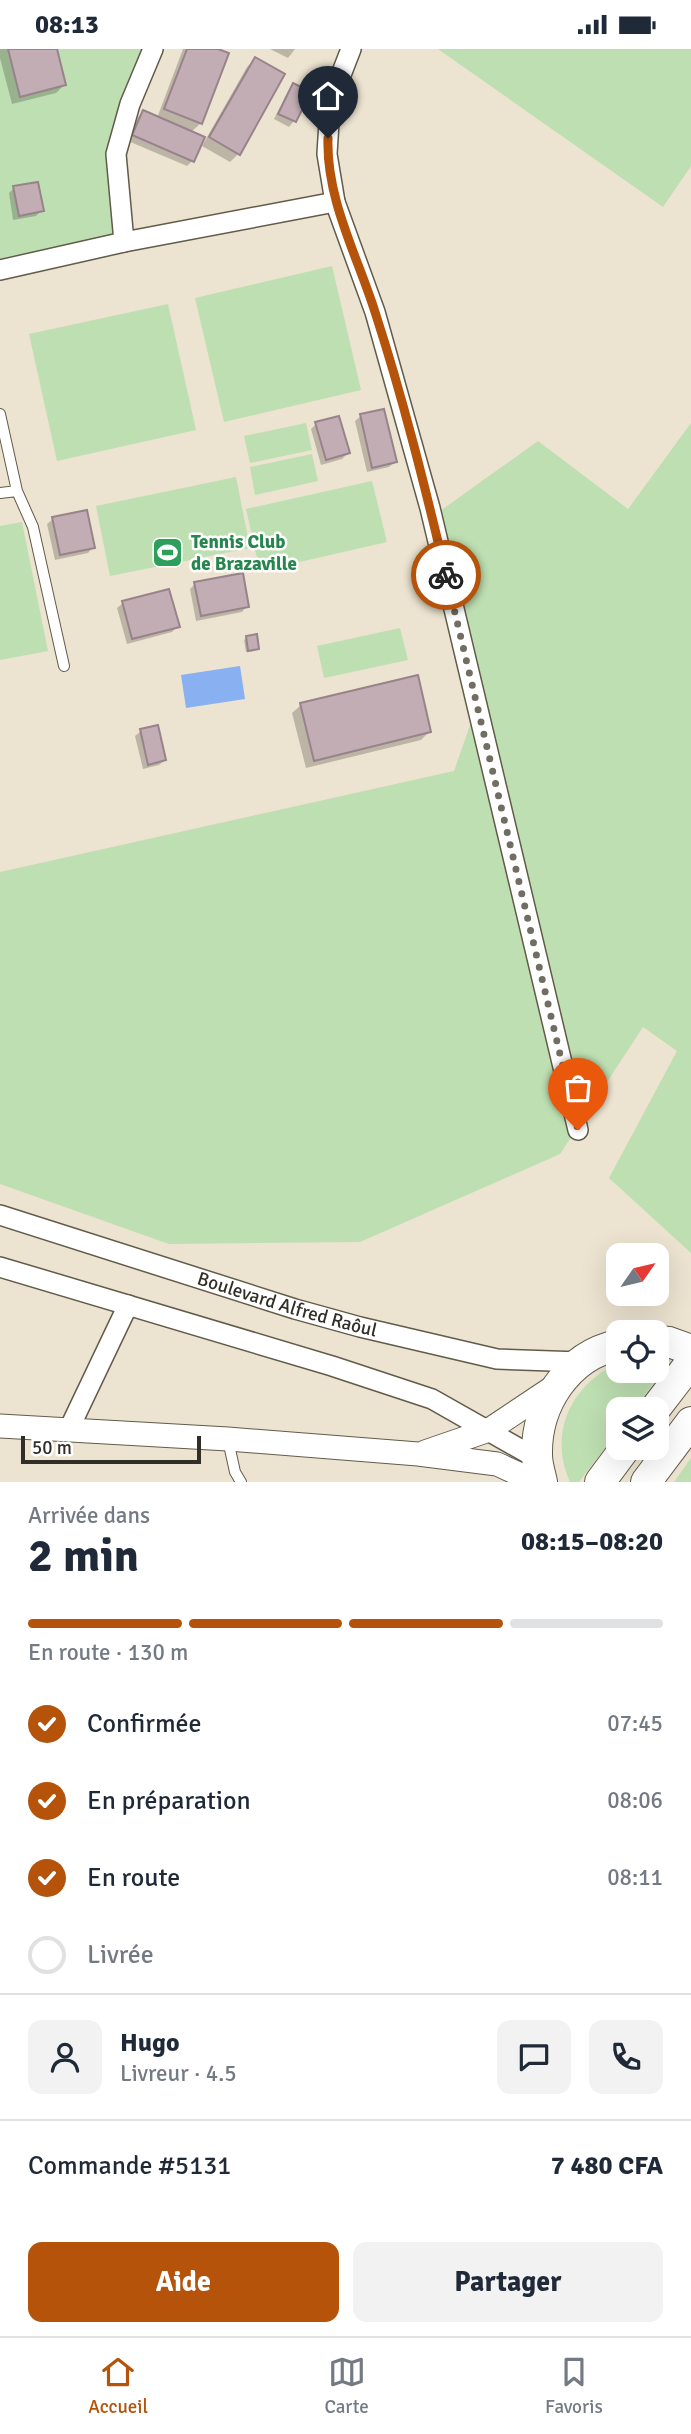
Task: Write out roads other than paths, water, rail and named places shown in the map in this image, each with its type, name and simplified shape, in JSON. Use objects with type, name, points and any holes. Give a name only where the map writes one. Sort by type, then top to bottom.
[{"type":"main road","points":[[669,1342],[691,1350]]},
{"type":"main road","points":[[537,1474],[538,1431],[546,1405],[569,1372],[606,1348]]},
{"type":"main road","points":[[664,1397],[691,1361]]},
{"type":"main road","points":[[646,1482],[691,1422]]},
{"type":"main road","points":[[600,1482],[616,1460]]},
{"type":"street","points":[[124,242],[116,154],[130,104],[153,49]]},
{"type":"street","points":[[351,49],[339,81],[329,122],[327,155],[335,202],[375,312],[430,508],[578,1130]]},
{"type":"street","points":[[0,269],[124,242],[335,202]]},
{"type":"street","name":"Boulevard Alfred Raôul","points":[[0,1215],[295,1309],[360,1327],[497,1359],[569,1372]]},
{"type":"street","points":[[0,1267],[332,1366],[432,1399],[489,1430],[537,1474]]},
{"type":"street","points":[[69,1429],[128,1305]]},
{"type":"street","points":[[418,1454],[489,1430],[569,1372]]},
{"type":"street","points":[[0,1426],[228,1439],[418,1454],[497,1464],[523,1476],[537,1474]]},
{"type":"lane","points":[[0,414],[17,491],[33,527],[64,666]]},
{"type":"lane","points":[[0,493],[17,491]]},
{"type":"lane","points":[[228,1439],[235,1472],[241,1482]]},
{"type":"water","points":[[240,666],[245,699],[186,708],[181,675]]},
{"type":"place","name":"Tennis Club de Brazaville","points":[[168,553]]}]
